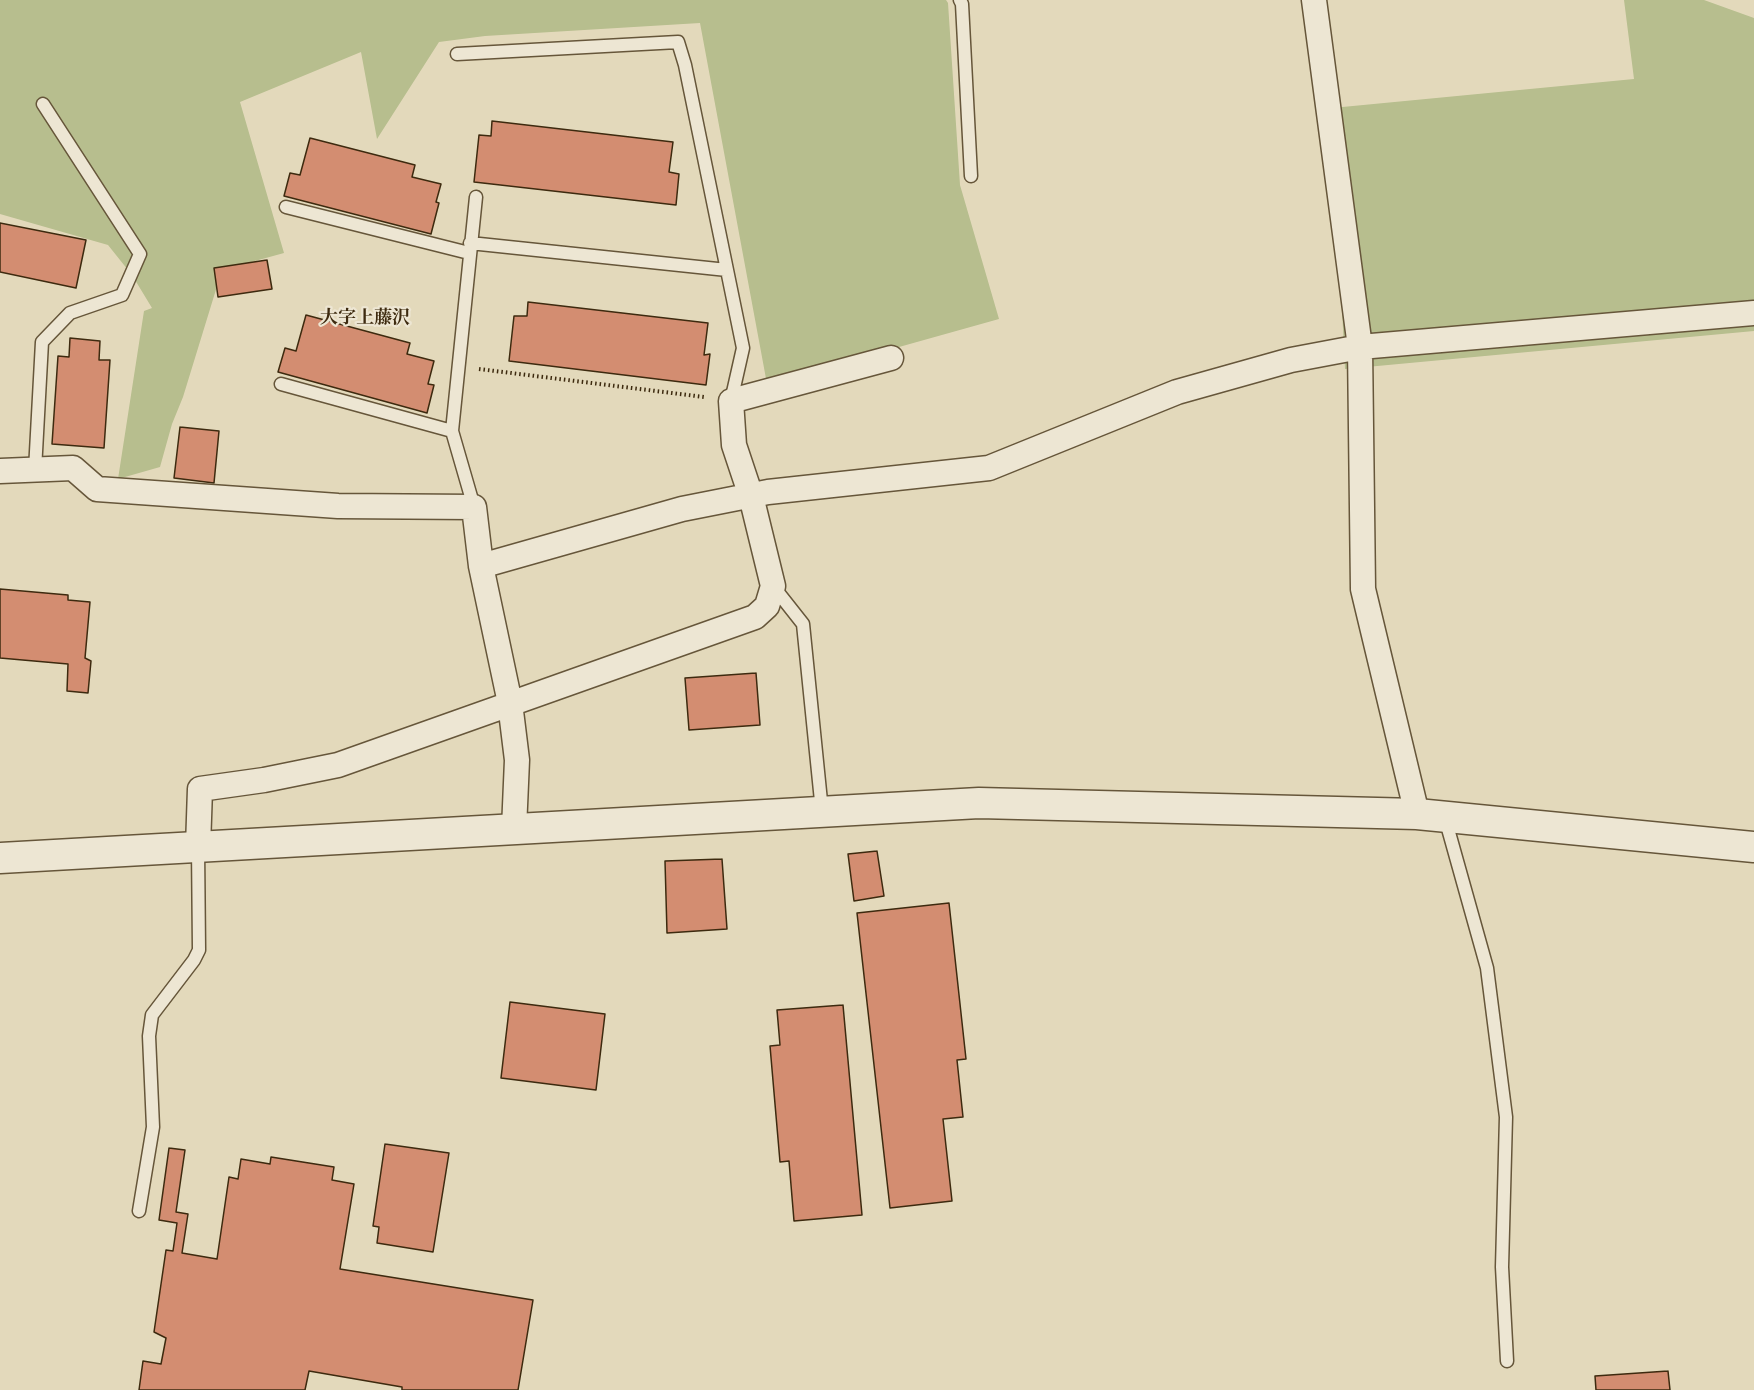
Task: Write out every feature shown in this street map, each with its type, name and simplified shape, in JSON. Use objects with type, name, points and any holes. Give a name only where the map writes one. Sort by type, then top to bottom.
[{"type":"street","points":[[1314,0],[1360,347],[1363,589],[1431,815]]},
{"type":"street","points":[[481,566],[682,509],[768,492],[989,468],[1177,392],[1291,360],[1360,347],[1754,313]]},
{"type":"street","points":[[198,847],[200,789],[264,780],[338,765],[755,617],[767,606],[773,586],[751,496],[734,445],[731,400],[891,358]]},
{"type":"street","points":[[0,471],[73,468],[97,489],[338,506],[474,507],[481,566],[510,703],[517,760],[514,829]]},
{"type":"street","points":[[0,858],[979,803],[1431,815],[1754,847]]},
{"type":"lane","points":[[960,0],[971,176]]},
{"type":"lane","points":[[457,54],[678,42],[685,65],[743,348],[731,400]]},
{"type":"lane","points":[[35,470],[42,342],[70,313],[122,295],[140,254],[43,104]]},
{"type":"lane","points":[[474,507],[452,431],[476,197]]},
{"type":"lane","points":[[286,207],[470,248],[727,270]]},
{"type":"lane","points":[[281,384],[452,431]]},
{"type":"lane","points":[[773,586],[803,624],[822,812]]},
{"type":"lane","points":[[1431,815],[1487,968],[1506,1117],[1502,1267],[1507,1361]]},
{"type":"lane","points":[[139,1211],[153,1127],[149,1036],[152,1015],[194,960],[199,950],[198,847]]},
{"type":"path","points":[[458,367],[731,400]]},
{"type":"green space","points":[[0,0],[946,0],[960,185],[999,319],[767,384],[700,23],[485,36],[439,42],[377,139],[361,52],[240,102],[284,253],[222,270],[160,467],[118,479],[144,311],[152,308],[132,275],[108,245],[0,214]]},
{"type":"green space","points":[[1624,0],[1704,0],[1754,18],[1754,331],[1345,369],[1332,108],[1634,79]]},
{"type":"building","points":[[492,121],[673,142],[669,172],[679,174],[676,205],[474,182],[479,135],[491,136]]},
{"type":"building","points":[[310,138],[415,165],[412,177],[441,184],[431,234],[284,196],[290,173],[300,175]]},
{"type":"building","points":[[0,223],[86,240],[76,288],[0,272]]},
{"type":"building","points":[[267,260],[272,289],[218,297],[214,268]]},
{"type":"building","points":[[528,302],[708,323],[704,355],[710,354],[706,385],[509,361],[514,316],[527,316]]},
{"type":"building","points":[[306,315],[410,343],[407,354],[434,361],[428,384],[434,385],[427,413],[278,372],[285,348],[296,351]]},
{"type":"building","points":[[70,338],[100,341],[99,360],[110,360],[104,448],[52,444],[58,356],[69,357]]},
{"type":"building","points":[[180,427],[219,431],[214,483],[174,478]]},
{"type":"building","points":[[0,589],[68,595],[68,600],[90,602],[85,658],[91,661],[88,693],[67,691],[68,664],[0,658]]},
{"type":"building","points":[[756,673],[760,725],[689,730],[685,678]]},
{"type":"building","points":[[877,851],[884,896],[854,901],[848,854]]},
{"type":"building","points":[[722,859],[727,929],[667,933],[665,861]]},
{"type":"building","points":[[949,903],[966,1059],[957,1060],[963,1117],[943,1119],[952,1201],[890,1208],[857,913]]},
{"type":"building","points":[[510,1002],[605,1014],[596,1090],[501,1078]]},
{"type":"building","points":[[843,1005],[862,1215],[794,1221],[789,1161],[780,1162],[770,1046],[780,1045],[777,1010]]},
{"type":"building","points":[[385,1144],[449,1153],[433,1252],[377,1243],[379,1227],[373,1226]]},
{"type":"building","points":[[169,1148],[185,1150],[176,1212],[188,1214],[182,1253],[217,1259],[229,1177],[238,1179],[241,1159],[270,1164],[271,1157],[334,1167],[332,1180],[354,1184],[340,1269],[533,1300],[518,1390],[402,1390],[402,1387],[309,1371],[305,1390],[139,1390],[143,1361],[161,1364],[166,1338],[154,1332],[166,1250],[173,1251],[177,1223],[159,1220]]},
{"type":"building","points":[[1668,1371],[1670,1390],[1596,1390],[1595,1376]]},
{"type":"district","name":"大字上藤沢","points":[[365,318]]}]
